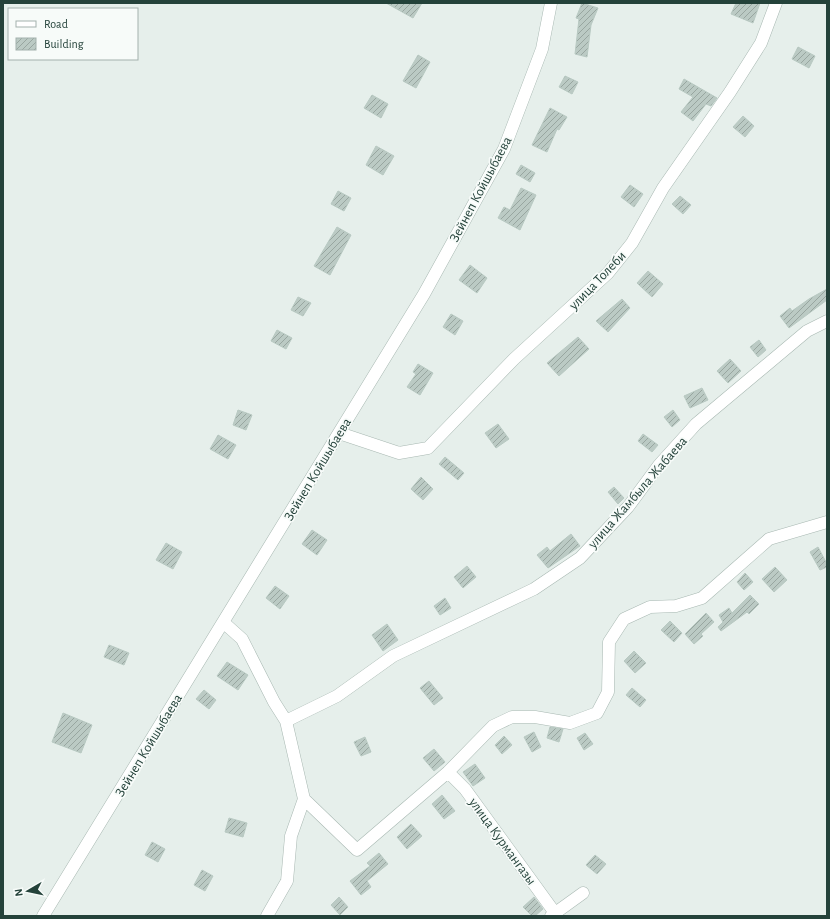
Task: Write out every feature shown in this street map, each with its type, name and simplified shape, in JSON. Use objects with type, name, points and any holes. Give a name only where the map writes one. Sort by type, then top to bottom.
[{"type":"street","name":"Зейнеп Койшыбаева","points":[[43,916],[424,294],[504,149],[542,49],[551,3]]},
{"type":"street","name":"улица Толеби","points":[[339,433],[398,453],[428,448],[514,360],[608,273],[632,243],[663,188],[746,68],[761,43],[776,3]]},
{"type":"street","name":"улица Жамбыла Жабаева","points":[[286,720],[337,696],[393,656],[534,589],[580,558],[628,507],[659,465],[696,424],[806,331],[827,321]]},
{"type":"street","points":[[304,799],[357,850],[448,772],[493,726],[512,717],[535,717],[570,723],[597,713],[608,692],[609,642],[624,619],[650,607],[676,606],[702,598],[769,539],[827,522]]},
{"type":"street","points":[[223,622],[242,639],[274,702],[286,720],[304,799],[291,836],[287,881],[267,916]]},
{"type":"street","name":"улица Курмангазы","points":[[448,772],[465,789],[553,915],[583,893]]},
{"type":"building","points":[[386,3],[422,3],[413,18]]},
{"type":"building","points":[[582,3],[598,8],[591,25],[587,57],[575,54],[579,19],[576,18]]},
{"type":"building","points":[[736,3],[760,3],[753,23],[731,14]]},
{"type":"building","points":[[798,47],[815,56],[809,68],[792,59]]},
{"type":"building","points":[[418,55],[430,62],[416,88],[403,81]]},
{"type":"building","points":[[565,76],[578,82],[572,94],[559,87]]},
{"type":"building","points":[[684,79],[717,98],[711,106],[706,104],[693,121],[681,112],[693,97],[679,89]]},
{"type":"building","points":[[372,95],[388,104],[381,118],[364,108]]},
{"type":"building","points":[[550,108],[567,117],[559,130],[557,129],[547,152],[532,145]]},
{"type":"building","points":[[743,116],[754,126],[745,137],[733,127]]},
{"type":"building","points":[[376,146],[394,156],[383,175],[366,165]]},
{"type":"building","points":[[521,165],[535,173],[530,182],[516,174]]},
{"type":"building","points":[[630,185],[643,194],[634,207],[621,197]]},
{"type":"building","points":[[521,188],[536,195],[520,230],[498,218],[504,207],[510,210]]},
{"type":"building","points":[[338,191],[351,198],[344,211],[331,204]]},
{"type":"building","points":[[680,196],[691,205],[683,214],[672,204]]},
{"type":"building","points":[[337,227],[351,235],[330,275],[314,266]]},
{"type":"building","points":[[470,265],[487,278],[477,293],[459,280]]},
{"type":"building","points":[[648,271],[663,284],[652,297],[637,283]]},
{"type":"building","points":[[827,289],[827,300],[789,328],[780,316],[790,308],[792,311]]},
{"type":"building","points":[[298,297],[311,303],[303,316],[291,310]]},
{"type":"building","points":[[622,299],[630,308],[608,332],[596,321]]},
{"type":"building","points":[[451,314],[463,321],[455,335],[443,327]]},
{"type":"building","points":[[277,330],[292,338],[286,349],[271,341]]},
{"type":"building","points":[[578,337],[589,349],[559,376],[547,363]]},
{"type":"building","points":[[759,340],[766,350],[758,357],[750,347]]},
{"type":"building","points":[[730,359],[741,371],[728,383],[717,371]]},
{"type":"building","points":[[418,364],[433,373],[420,395],[407,387],[416,374],[413,372]]},
{"type":"building","points":[[702,388],[708,400],[690,408],[684,396]]},
{"type":"building","points":[[238,410],[252,415],[246,430],[233,425]]},
{"type":"building","points":[[673,410],[680,420],[672,427],[664,417]]},
{"type":"building","points":[[498,424],[509,439],[496,448],[485,433]]},
{"type":"building","points":[[643,434],[658,445],[652,452],[638,441]]},
{"type":"building","points":[[218,435],[236,445],[228,459],[210,449]]},
{"type":"building","points":[[445,457],[464,473],[458,480],[439,464]]},
{"type":"building","points":[[421,477],[433,489],[423,500],[411,489]]},
{"type":"building","points":[[614,487],[624,498],[618,504],[608,492]]},
{"type":"building","points":[[312,530],[327,540],[317,555],[302,544]]},
{"type":"building","points":[[571,534],[580,546],[548,568],[537,555],[547,547],[550,551]]},
{"type":"building","points":[[166,543],[182,552],[173,569],[156,560]]},
{"type":"building","points":[[818,547],[827,564],[827,567],[820,570],[810,552]]},
{"type":"building","points":[[467,566],[476,577],[463,588],[454,577]]},
{"type":"building","points":[[775,567],[787,580],[774,592],[762,579]]},
{"type":"building","points":[[745,573],[753,582],[744,590],[737,582]]},
{"type":"building","points":[[275,586],[289,596],[280,609],[266,598]]},
{"type":"building","points":[[750,595],[759,604],[749,614],[747,612],[721,631],[718,627],[723,622],[719,615],[729,608],[732,613]]},
{"type":"building","points":[[445,598],[451,608],[440,615],[434,606]]},
{"type":"building","points":[[706,613],[714,622],[701,634],[703,636],[694,644],[685,634]]},
{"type":"building","points":[[670,621],[682,633],[674,642],[661,630]]},
{"type":"building","points":[[387,624],[398,640],[383,651],[372,635]]},
{"type":"building","points":[[109,645],[129,653],[124,665],[104,657]]},
{"type":"building","points":[[634,651],[646,663],[635,673],[624,661]]},
{"type":"building","points":[[227,662],[248,675],[238,690],[217,676]]},
{"type":"building","points":[[429,681],[443,698],[434,705],[420,688]]},
{"type":"building","points":[[632,688],[646,700],[640,707],[626,695]]},
{"type":"building","points":[[204,690],[216,700],[209,709],[196,699]]},
{"type":"building","points":[[63,713],[92,725],[81,753],[52,742]]},
{"type":"building","points":[[550,727],[563,729],[559,742],[547,738]]},
{"type":"building","points":[[534,732],[541,747],[532,752],[524,737]]},
{"type":"building","points":[[585,733],[593,744],[584,750],[577,738]]},
{"type":"building","points":[[504,736],[512,745],[502,754],[495,745]]},
{"type":"building","points":[[365,737],[371,752],[361,756],[354,742]]},
{"type":"building","points":[[434,749],[445,762],[434,771],[423,758]]},
{"type":"building","points":[[475,764],[485,778],[473,786],[463,772]]},
{"type":"building","points":[[442,795],[455,811],[444,819],[432,804]]},
{"type":"building","points":[[229,818],[247,823],[243,837],[225,832]]},
{"type":"building","points":[[411,824],[422,836],[407,849],[397,837]]},
{"type":"building","points":[[152,842],[165,849],[158,862],[145,855]]},
{"type":"building","points":[[379,853],[388,864],[367,881],[371,887],[361,895],[350,881],[370,866],[367,863]]},
{"type":"building","points":[[595,855],[606,864],[597,874],[586,865]]},
{"type":"building","points":[[202,870],[213,876],[205,891],[194,885]]},
{"type":"building","points":[[339,897],[348,907],[340,915],[331,905]]},
{"type":"building","points":[[534,897],[543,909],[535,916],[532,916],[523,907]]}]
